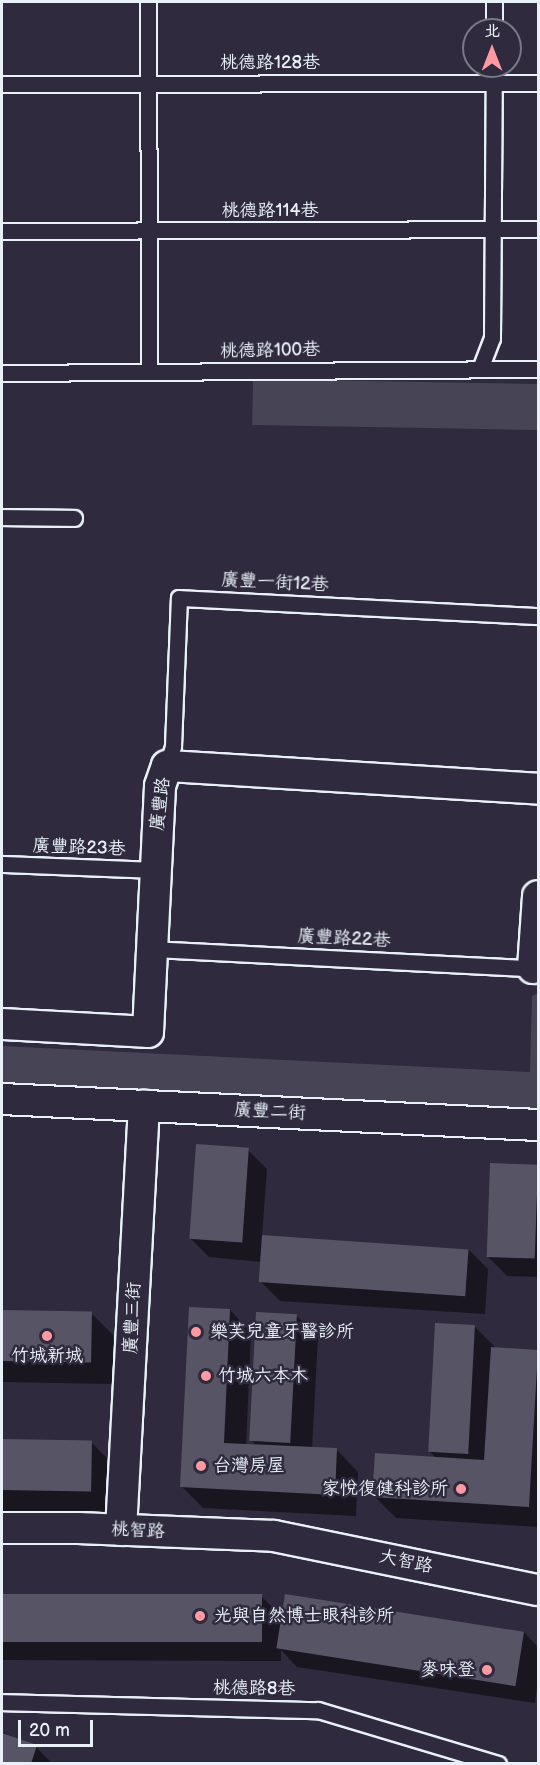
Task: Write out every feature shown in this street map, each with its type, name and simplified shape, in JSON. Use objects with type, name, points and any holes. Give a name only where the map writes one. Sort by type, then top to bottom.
[{"type":"street","name":"廣豐路","points":[[2,1024],[148,1032],[160,786],[166,766],[538,789]]},
{"type":"street","points":[[533,968],[538,896]]},
{"type":"street","name":"廣豐二街","points":[[2,1099],[538,1125]]},
{"type":"street","name":"廣豐三街","points":[[121,1530],[144,1106]]},
{"type":"street","name":"桃智路","points":[[2,1528],[274,1536]]},
{"type":"street","name":"大智路","points":[[274,1536],[538,1590]]},
{"type":"lane","points":[[148,2],[149,372]]},
{"type":"lane","points":[[494,2],[494,18]]},
{"type":"lane","points":[[480,369],[492,338],[493,78]]},
{"type":"lane","name":"桃德路128巷","points":[[2,84],[538,83]]},
{"type":"lane","name":"桃德路114巷","points":[[2,231],[538,229]]},
{"type":"lane","name":"桃德路100巷","points":[[2,373],[538,369]]},
{"type":"lane","points":[[2,517],[74,518]]},
{"type":"lane","name":"廣豐一街12巷","points":[[166,766],[173,746],[179,598],[538,616]]},
{"type":"lane","name":"廣豐路23巷","points":[[2,864],[155,870]]},
{"type":"lane","name":"廣豐路22巷","points":[[152,949],[533,968]]},
{"type":"lane","name":"桃德路8巷","points":[[2,1702],[318,1710],[498,1764]]},
{"type":"shaded area","points":[[253,379],[538,384],[537,430],[252,425]]},
{"type":"shaded area","points":[[538,993],[538,1113],[2,1083],[2,1046],[530,1072],[532,996]]},
{"type":"building","points":[[196,1144],[249,1148],[242,1242],[189,1239]]},
{"type":"building","points":[[490,1163],[538,1165],[535,1259],[487,1257]]},
{"type":"building","points":[[262,1235],[468,1249],[465,1296],[259,1282]]},
{"type":"building","name":"竹城六本木","points":[[189,1307],[230,1309],[224,1443],[337,1448],[335,1495],[180,1487]]},
{"type":"building","name":"竹城新城","points":[[2,1310],[92,1312],[91,1363],[2,1361]]},
{"type":"building","name":"竹城六本木","points":[[256,1312],[297,1314],[290,1443],[249,1441]]},
{"type":"building","points":[[435,1323],[475,1325],[468,1454],[428,1452]]},
{"type":"building","points":[[491,1347],[538,1350],[529,1507],[372,1497],[375,1453],[484,1460]]},
{"type":"building","points":[[2,1439],[92,1441],[91,1492],[2,1490]]},
{"type":"building","points":[[2,1594],[262,1594],[262,1642],[2,1642]]},
{"type":"building","points":[[285,1594],[524,1632],[515,1686],[276,1648]]},
{"type":"building","points":[[2,1733],[37,1745],[31,1764],[2,1764]]},
{"type":"place","name":"樂芙兒童牙醫診所","points":[[196,1332]]},
{"type":"place","name":"竹城新城","points":[[47,1336]]},
{"type":"place","name":"竹城六本木","points":[[206,1376]]},
{"type":"place","name":"台灣房屋","points":[[201,1466]]},
{"type":"place","name":"家悅復健科診所","points":[[461,1489]]},
{"type":"place","name":"光與自然博士眼科診所","points":[[200,1616]]},
{"type":"place","name":"麥味登","points":[[487,1670]]}]
